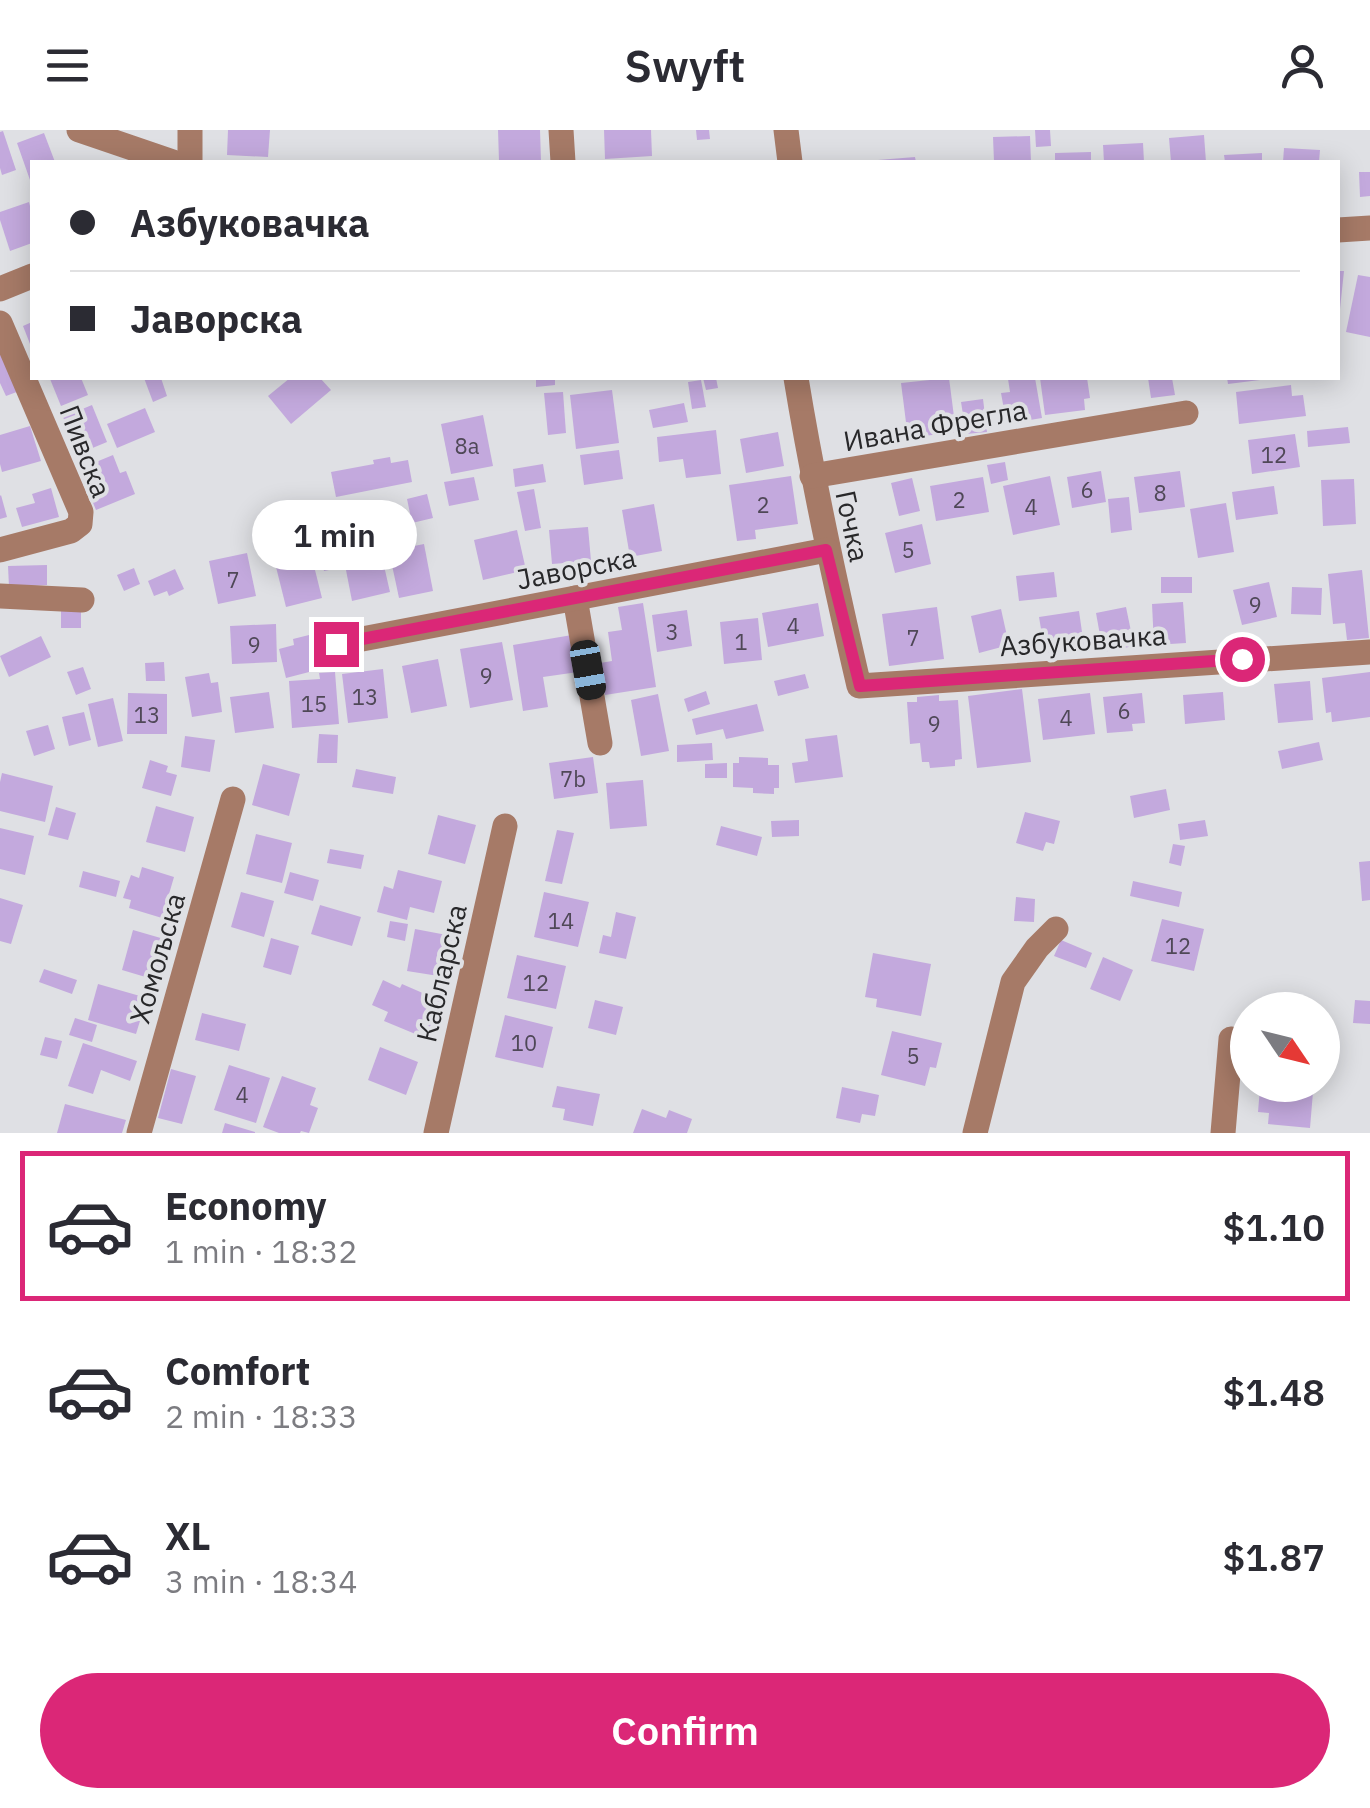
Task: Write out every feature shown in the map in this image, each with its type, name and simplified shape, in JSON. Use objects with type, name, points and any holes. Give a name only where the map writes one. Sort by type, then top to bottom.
[{"type":"street","points":[[79,130],[167,160]]},
{"type":"street","points":[[190,130],[190,160]]},
{"type":"street","points":[[561,130],[563,160]]},
{"type":"street","points":[[786,130],[790,160]]},
{"type":"street","points":[[1340,230],[1370,228]]},
{"type":"street","points":[[0,289],[30,277]]},
{"type":"street","name":"Пивска","points":[[0,323],[81,512],[80,524],[70,531],[0,550]]},
{"type":"street","name":"Гочка","points":[[796,380],[826,550],[860,686]]},
{"type":"street","name":"Ивана Фрегла","points":[[812,476],[1186,413]]},
{"type":"street","name":"Јаворска","points":[[336,644],[826,550]]},
{"type":"street","points":[[0,596],[82,600]]},
{"type":"street","points":[[576,598],[600,743]]},
{"type":"street","name":"Азбуковачка","points":[[860,686],[1370,652]]},
{"type":"street","name":"Хомољска","points":[[139,1133],[233,799]]},
{"type":"street","name":"Кабларска","points":[[436,1133],[505,826]]},
{"type":"street","points":[[975,1133],[1014,982],[1037,948],[1056,929]]},
{"type":"street","points":[[1222,1133],[1230,1049]]},
{"type":"building","points":[[228,130],[270,130],[268,157],[227,155]]},
{"type":"building","points":[[498,130],[540,130],[541,160],[499,160]]},
{"type":"building","points":[[604,130],[651,130],[652,156],[605,159]]},
{"type":"building","points":[[696,130],[709,130],[710,139],[697,140]]},
{"type":"building","points":[[1035,130],[1050,130],[1051,146],[1036,147]]},
{"type":"building","points":[[3,131],[16,170],[2,175],[0,132]]},
{"type":"building","points":[[44,133],[54,160],[30,160],[30,180],[17,143]]},
{"type":"building","points":[[1204,135],[1206,160],[1171,160],[1169,138]]},
{"type":"building","points":[[1030,136],[1031,160],[994,160],[993,137]]},
{"type":"building","points":[[1143,143],[1144,160],[1104,160],[1103,145]]},
{"type":"building","points":[[1284,148],[1320,150],[1319,160],[1283,160]]},
{"type":"building","points":[[1091,152],[1091,160],[1055,160],[1055,153]]},
{"type":"building","points":[[1262,153],[1262,160],[1225,160],[1224,155]]},
{"type":"building","points":[[1359,172],[1370,172],[1370,196],[1360,197]]},
{"type":"building","points":[[29,202],[30,244],[10,251],[0,212]]},
{"type":"building","points":[[1340,271],[1344,271],[1340,309]]},
{"type":"building","points":[[1358,275],[1370,277],[1370,337],[1346,332]]},
{"type":"building","points":[[30,323],[30,344],[23,326]]},
{"type":"building","points":[[0,341],[22,390],[6,396],[0,383]]},
{"type":"building","points":[[50,380],[82,380],[88,395],[61,406]]},
{"type":"building","points":[[145,380],[162,380],[167,396],[153,402]]},
{"type":"building","points":[[288,380],[322,380],[331,390],[291,424],[268,396]]},
{"type":"building","points":[[536,380],[555,380],[555,385],[536,387]]},
{"type":"building","points":[[701,380],[706,407],[692,409],[688,382]]},
{"type":"building","points":[[704,380],[716,380],[718,388],[706,390]]},
{"type":"building","points":[[949,380],[956,432],[908,438],[901,383]]},
{"type":"building","points":[[1008,380],[1035,380],[1042,418],[1018,422],[1017,413],[1005,415],[1001,393],[1010,392]]},
{"type":"building","points":[[1040,380],[1087,380],[1090,398],[1084,399],[1085,410],[1045,415]]},
{"type":"building","points":[[1148,380],[1172,380],[1175,395],[1151,398]]},
{"type":"building","points":[[1227,380],[1260,380],[1228,384]]},
{"type":"building","points":[[1291,385],[1292,396],[1303,395],[1306,416],[1239,424],[1236,392]]},
{"type":"building","points":[[612,390],[619,443],[576,449],[570,395]]},
{"type":"building","points":[[563,392],[566,433],[548,435],[544,393]]},
{"type":"building","points":[[983,399],[987,432],[966,434],[961,402]]},
{"type":"building","points":[[684,403],[688,422],[653,428],[649,410]]},
{"type":"building","points":[[92,405],[107,442],[78,454],[63,417]]},
{"type":"building","points":[[145,408],[155,432],[117,448],[107,424]]},
{"type":"building","points":[[483,415],[493,466],[451,474],[441,424]]},
{"type":"building","points":[[30,426],[41,461],[2,472],[0,435]]},
{"type":"building","points":[[1348,427],[1350,443],[1308,447],[1307,431]]},
{"type":"building","points":[[716,430],[721,474],[686,478],[683,459],[659,462],[657,437]]},
{"type":"building","points":[[778,432],[784,466],[746,473],[740,439]]},
{"type":"building","points":[[1295,434],[1300,467],[1252,474],[1248,440]]},
{"type":"building","points":[[619,450],[623,479],[584,485],[580,455]]},
{"type":"building","points":[[113,455],[120,473],[126,471],[135,494],[96,510],[79,469]]},
{"type":"building","points":[[390,457],[391,463],[408,460],[412,482],[336,497],[331,472]]},
{"type":"building","points":[[1005,462],[1008,480],[991,484],[987,465]]},
{"type":"building","points":[[543,464],[546,482],[515,487],[513,469]]},
{"type":"building","points":[[1101,471],[1106,502],[1072,508],[1067,477]]},
{"type":"building","points":[[1180,471],[1185,507],[1139,513],[1134,477]]},
{"type":"building","points":[[791,476],[798,524],[755,530],[756,539],[737,541],[729,485]]},
{"type":"building","points":[[1050,476],[1060,525],[1013,535],[1003,486]]},
{"type":"building","points":[[474,477],[479,500],[449,506],[444,482]]},
{"type":"building","points":[[983,477],[989,512],[936,521],[930,486]]},
{"type":"building","points":[[912,478],[920,511],[899,516],[891,483]]},
{"type":"building","points":[[1354,479],[1356,524],[1323,526],[1321,480]]},
{"type":"building","points":[[1274,486],[1278,514],[1236,520],[1232,492]]},
{"type":"building","points":[[51,488],[59,517],[22,527],[16,508],[35,503],[32,494]]},
{"type":"building","points":[[534,489],[541,528],[525,531],[517,492]]},
{"type":"building","points":[[427,494],[433,518],[412,523],[407,499]]},
{"type":"building","points":[[0,496],[7,517],[0,519]]},
{"type":"building","points":[[1129,497],[1132,530],[1111,533],[1108,499]]},
{"type":"building","points":[[1226,503],[1234,552],[1198,558],[1190,509]]},
{"type":"building","points":[[654,504],[662,551],[630,557],[622,510]]},
{"type":"building","points":[[922,524],[931,564],[895,573],[885,533]]},
{"type":"building","points":[[328,527],[339,568],[324,571],[314,531]]},
{"type":"building","points":[[588,527],[591,561],[552,564],[549,530]]},
{"type":"building","points":[[308,530],[313,553],[297,557],[292,534]]},
{"type":"building","points":[[517,530],[526,570],[483,580],[474,540]]},
{"type":"building","points":[[424,544],[433,591],[399,598],[389,551]]},
{"type":"building","points":[[247,553],[256,596],[218,604],[209,561]]},
{"type":"building","points":[[382,557],[390,592],[352,601],[345,565]]},
{"type":"building","points":[[312,558],[322,598],[286,607],[276,567]]},
{"type":"building","points":[[47,565],[47,585],[9,587],[8,566]]},
{"type":"building","points":[[134,568],[140,584],[124,591],[117,575]]},
{"type":"building","points":[[175,569],[184,589],[169,596],[167,591],[154,596],[148,581]]},
{"type":"building","points":[[1362,570],[1369,638],[1347,640],[1345,623],[1333,624],[1328,574]]},
{"type":"building","points":[[1054,572],[1057,597],[1019,601],[1016,576]]},
{"type":"building","points":[[1161,577],[1192,577],[1192,593],[1161,593]]},
{"type":"building","points":[[1269,582],[1277,617],[1242,625],[1233,590]]},
{"type":"building","points":[[1292,587],[1322,588],[1321,615],[1291,614]]},
{"type":"building","points":[[1183,602],[1186,643],[1154,645],[1152,604]]},
{"type":"building","points":[[643,603],[656,687],[605,695],[600,663],[612,661],[608,632],[622,630],[618,607]]},
{"type":"building","points":[[818,603],[824,636],[768,647],[762,613]]},
{"type":"building","points":[[937,607],[944,659],[889,666],[882,614]]},
{"type":"building","points":[[1126,607],[1134,646],[1103,652],[1096,613]]},
{"type":"building","points":[[1001,609],[1009,645],[979,653],[971,616]]},
{"type":"building","points":[[61,610],[81,610],[81,628],[61,628]]},
{"type":"building","points":[[687,610],[692,646],[657,652],[652,615]]},
{"type":"building","points":[[1079,611],[1084,646],[1045,653],[1039,617]]},
{"type":"building","points":[[758,618],[762,660],[724,664],[720,622]]},
{"type":"building","points":[[276,624],[277,662],[232,664],[230,626]]},
{"type":"building","points":[[325,631],[331,654],[310,660],[313,671],[286,678],[279,649],[294,645],[293,639]]},
{"type":"building","points":[[572,635],[578,672],[543,677],[548,707],[523,711],[513,645]]},
{"type":"building","points":[[41,636],[51,657],[9,677],[0,656]]},
{"type":"building","points":[[502,642],[513,700],[470,708],[460,649]]},
{"type":"building","points":[[438,659],[447,706],[411,713],[402,666]]},
{"type":"building","points":[[164,662],[165,681],[146,681],[145,663]]},
{"type":"building","points":[[83,667],[91,689],[76,695],[67,672]]},
{"type":"building","points":[[383,669],[388,718],[348,723],[342,674]]},
{"type":"building","points":[[335,672],[339,724],[292,728],[289,681],[320,679],[319,673]]},
{"type":"building","points":[[1370,672],[1370,717],[1332,722],[1331,712],[1326,713],[1322,678]]},
{"type":"building","points":[[209,673],[211,683],[218,682],[222,712],[192,717],[185,677]]},
{"type":"building","points":[[805,674],[809,688],[778,696],[774,681]]},
{"type":"building","points":[[1310,681],[1313,720],[1278,723],[1274,684]]},
{"type":"building","points":[[1022,689],[1031,762],[977,768],[968,696]]},
{"type":"building","points":[[706,691],[710,704],[688,712],[684,699]]},
{"type":"building","points":[[269,692],[274,728],[235,733],[230,697]]},
{"type":"building","points":[[1223,692],[1225,720],[1185,724],[1183,695]]},
{"type":"building","points":[[128,693],[167,694],[167,734],[127,734]]},
{"type":"building","points":[[1090,693],[1095,734],[1043,740],[1038,699]]},
{"type":"building","points":[[1142,693],[1145,723],[1132,724],[1133,731],[1107,733],[1103,697]]},
{"type":"building","points":[[658,694],[669,751],[641,756],[631,700]]},
{"type":"building","points":[[939,695],[939,701],[958,700],[962,759],[955,760],[955,766],[930,768],[929,762],[922,762],[920,743],[910,744],[907,702]]},
{"type":"building","points":[[113,698],[123,741],[98,747],[88,704]]},
{"type":"building","points":[[757,704],[764,731],[726,739],[723,729],[696,735],[692,719]]},
{"type":"building","points":[[84,712],[91,740],[69,746],[62,717]]},
{"type":"building","points":[[48,725],[55,749],[34,756],[26,731]]},
{"type":"building","points":[[319,734],[338,735],[337,763],[317,763]]},
{"type":"building","points":[[837,735],[843,777],[795,783],[792,763],[808,761],[805,739]]},
{"type":"building","points":[[185,736],[215,740],[210,772],[181,767]]},
{"type":"building","points":[[1319,742],[1323,760],[1282,769],[1278,751]]},
{"type":"building","points":[[712,743],[713,760],[677,762],[677,745]]},
{"type":"building","points":[[593,757],[598,793],[554,799],[549,763]]},
{"type":"building","points":[[739,757],[768,758],[768,765],[779,765],[779,788],[774,788],[774,794],[733,787],[733,763],[739,763]]},
{"type":"building","points":[[150,760],[168,766],[166,772],[177,775],[171,796],[142,788]]},
{"type":"building","points":[[727,763],[727,778],[705,778],[705,764]]},
{"type":"building","points":[[263,764],[300,774],[289,816],[252,805]]},
{"type":"building","points":[[356,769],[396,777],[393,794],[352,787]]},
{"type":"building","points":[[2,773],[53,786],[45,822],[0,811]]},
{"type":"building","points":[[643,780],[647,826],[610,829],[606,783]]},
{"type":"building","points":[[1166,789],[1170,810],[1134,818],[1130,796]]},
{"type":"building","points":[[156,806],[194,817],[185,852],[146,842]]},
{"type":"building","points":[[56,807],[76,813],[68,840],[48,835]]},
{"type":"building","points":[[1025,812],[1060,821],[1054,844],[1046,842],[1043,851],[1016,843]]},
{"type":"building","points":[[438,815],[476,825],[465,864],[428,854]]},
{"type":"building","points":[[799,820],[799,836],[772,837],[771,821]]},
{"type":"building","points":[[1205,820],[1208,836],[1180,840],[1178,824]]},
{"type":"building","points":[[721,826],[762,837],[757,856],[716,845]]},
{"type":"building","points":[[0,828],[34,836],[25,875],[0,869]]},
{"type":"building","points":[[557,830],[574,833],[562,884],[545,881]]},
{"type":"building","points":[[256,834],[292,843],[282,883],[246,874]]},
{"type":"building","points":[[1173,844],[1185,846],[1181,866],[1169,863]]},
{"type":"building","points":[[330,849],[364,855],[361,869],[327,863]]},
{"type":"building","points":[[1370,861],[1370,900],[1362,901],[1359,862]]},
{"type":"building","points":[[142,867],[174,877],[162,918],[129,908],[131,900],[123,898],[131,875],[139,878]]},
{"type":"building","points":[[398,870],[442,881],[434,913],[410,907],[407,920],[377,912],[384,886],[393,889]]},
{"type":"building","points":[[83,871],[120,881],[116,897],[79,887]]},
{"type":"building","points":[[290,872],[319,880],[313,901],[284,893]]},
{"type":"building","points":[[1133,881],[1182,892],[1179,907],[1130,896]]},
{"type":"building","points":[[241,892],[274,901],[264,937],[231,927]]},
{"type":"building","points":[[544,892],[589,902],[578,947],[534,937]]},
{"type":"building","points":[[1016,897],[1035,899],[1034,922],[1014,921]]},
{"type":"building","points":[[0,898],[23,905],[11,944],[0,941]]},
{"type":"building","points":[[320,905],[361,917],[352,946],[311,934]]},
{"type":"building","points":[[616,912],[636,917],[626,959],[599,953],[603,935],[611,937]]},
{"type":"building","points":[[1162,919],[1204,929],[1194,971],[1151,961]]},
{"type":"building","points":[[390,921],[408,924],[405,941],[387,937]]},
{"type":"building","points":[[415,929],[452,936],[445,977],[407,971]]},
{"type":"building","points":[[133,930],[171,941],[159,981],[122,970]]},
{"type":"building","points":[[271,938],[299,946],[291,975],[263,967]]},
{"type":"building","points":[[1061,940],[1092,953],[1086,968],[1054,956]]},
{"type":"building","points":[[873,953],[931,964],[921,1016],[876,1007],[877,999],[865,997]]},
{"type":"building","points":[[517,955],[566,966],[556,1009],[507,998]]},
{"type":"building","points":[[1103,957],[1133,970],[1120,1001],[1090,989]]},
{"type":"building","points":[[44,969],[77,980],[72,994],[39,982]]},
{"type":"building","points":[[383,980],[441,1001],[425,1038],[384,1021],[388,1012],[372,1005]]},
{"type":"building","points":[[98,984],[147,998],[136,1034],[88,1020]]},
{"type":"building","points":[[595,1000],[623,1007],[616,1035],[588,1028]]},
{"type":"building","points":[[1355,1000],[1370,1001],[1370,1024],[1353,1023]]},
{"type":"building","points":[[202,1013],[246,1024],[239,1051],[195,1040]]},
{"type":"building","points":[[505,1015],[553,1027],[543,1068],[495,1057]]},
{"type":"building","points":[[75,1018],[97,1025],[92,1042],[69,1035]]},
{"type":"building","points":[[892,1031],[942,1043],[936,1068],[930,1067],[925,1086],[881,1075]]},
{"type":"building","points":[[45,1037],[62,1041],[57,1059],[40,1055]]},
{"type":"building","points":[[83,1043],[137,1061],[130,1081],[101,1070],[93,1094],[68,1086]]},
{"type":"building","points":[[380,1047],[418,1062],[406,1095],[368,1080]]},
{"type":"building","points":[[229,1065],[270,1078],[256,1123],[214,1110]]},
{"type":"building","points":[[171,1069],[196,1076],[182,1124],[158,1118]]},
{"type":"building","points":[[282,1076],[316,1088],[310,1105],[318,1108],[309,1133],[279,1133],[263,1127]]},
{"type":"building","points":[[557,1086],[600,1094],[593,1126],[563,1120],[565,1109],[552,1107]]},
{"type":"building","points":[[842,1087],[879,1095],[875,1116],[862,1114],[860,1123],[836,1118]]},
{"type":"building","points":[[1259,1102],[1312,1102],[1310,1128],[1268,1124],[1269,1113],[1258,1112]]},
{"type":"building","points":[[65,1104],[126,1120],[122,1133],[57,1133]]},
{"type":"building","points":[[642,1109],[666,1118],[669,1110],[692,1119],[687,1133],[633,1133]]},
{"type":"building","points":[[225,1123],[255,1132],[255,1133],[222,1133]]},
{"type":"route","points":[[336,644],[826,550],[860,686],[1242,659]]}]
